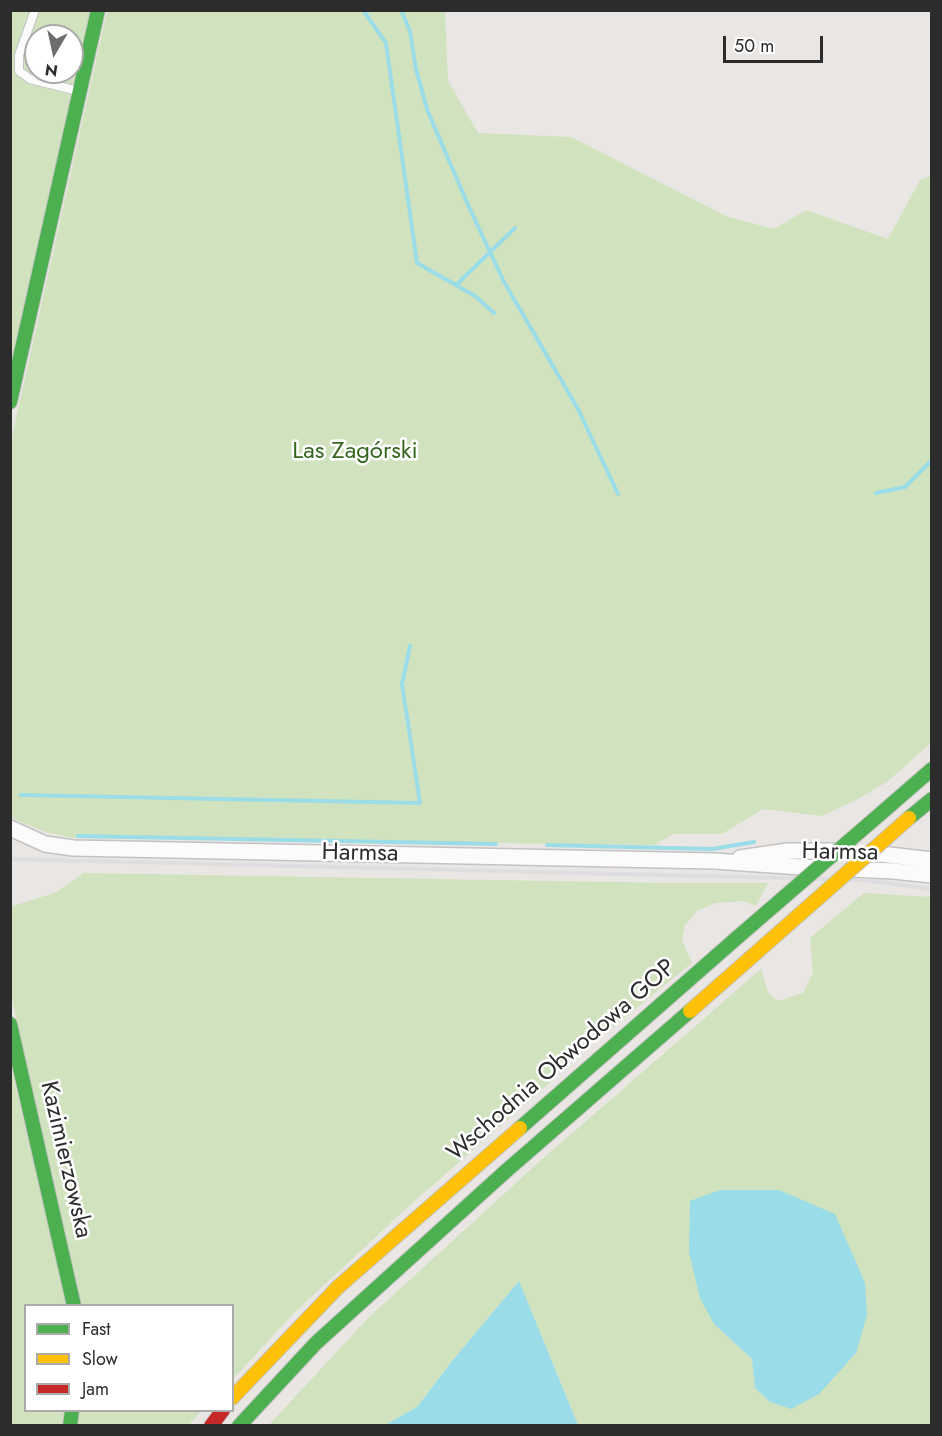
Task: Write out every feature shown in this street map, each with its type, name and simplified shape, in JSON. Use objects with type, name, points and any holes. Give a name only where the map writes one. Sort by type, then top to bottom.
[{"type":"main road","points":[[10,402],[98,10]]},
{"type":"main road","name":"Wschodnia Obwodowa GOP","points":[[234,1396],[338,1287],[932,769]]},
{"type":"main road","name":"Wschodnia Obwodowa GOP","points":[[243,1422],[316,1343],[351,1311],[497,1179],[932,799]]},
{"type":"main road","name":"Kazimierzowska","points":[[10,1024],[74,1304]]},
{"type":"main road","points":[[211,1425],[221,1412]]},
{"type":"street","name":"Harmsa","points":[[10,828],[45,844],[73,848],[714,861],[780,867],[894,871],[932,876]]},
{"type":"street","name":"Harmsa","points":[[714,861],[788,851],[888,853],[932,860]]},
{"type":"lane","points":[[35,10],[18,55],[19,71],[30,79],[80,92]]},
{"type":"green space","points":[[11,11],[90,11],[84,38],[84,24],[24,24],[24,84],[74,84],[11,364]]},
{"type":"green space","name":"Las Zagórski","points":[[107,11],[445,11],[448,81],[478,133],[571,137],[728,217],[774,229],[806,210],[888,239],[920,180],[931,176],[931,743],[888,781],[858,799],[822,816],[763,809],[722,834],[673,834],[654,845],[73,838],[46,832],[11,818],[11,441]]},
{"type":"green space","points":[[84,873],[768,883],[756,906],[744,901],[715,903],[697,911],[685,925],[682,940],[692,963],[614,1026],[594,1030],[573,1042],[554,1079],[409,1206],[294,1313],[234,1378],[234,1304],[81,1304],[11,995],[10,907],[57,892]]},
{"type":"green space","points":[[864,893],[931,897],[931,1425],[578,1425],[519,1281],[417,1407],[385,1425],[268,1426],[368,1318],[539,1162],[761,969],[768,992],[778,1001],[803,993],[813,973],[810,938]],"holes":[[[690,1201],[770,1402],[755,1388],[752,1359],[714,1324]]]},
{"type":"green space","points":[[10,1063],[67,1304],[24,1304],[24,1412],[64,1412],[62,1425],[11,1425]]},
{"type":"green space","points":[[80,1412],[200,1412],[189,1425],[77,1426]]},
{"type":"water","points":[[720,1190],[779,1190],[835,1214],[865,1283],[867,1315],[856,1353],[819,1394],[791,1409],[770,1402],[755,1388],[752,1359],[714,1324],[700,1298],[689,1252],[690,1201]]},
{"type":"water","points":[[519,1281],[578,1425],[385,1425],[417,1407]]},
{"type":"waterway","points":[[363,10],[386,43],[417,263],[475,296],[494,313]]},
{"type":"waterway","points":[[401,10],[410,31],[416,69],[428,112],[469,207],[504,282],[578,409],[618,494]]},
{"type":"waterway","points":[[456,285],[515,228]]},
{"type":"waterway","points":[[876,493],[905,487],[932,460]]},
{"type":"waterway","points":[[21,795],[420,803],[402,684],[410,646]]},
{"type":"waterway","points":[[78,836],[496,844]]},
{"type":"waterway","points":[[547,845],[712,849],[754,842]]},
{"type":"railway","points":[[10,859],[863,880],[932,889]]},
{"type":"traffic: fast","points":[[10,402],[98,10]]},
{"type":"traffic: fast","points":[[886,809],[932,769]]},
{"type":"traffic: fast","points":[[909,818],[932,799]]},
{"type":"traffic: fast","points":[[739,936],[886,809]]},
{"type":"traffic: fast","points":[[520,1128],[739,936]]},
{"type":"traffic: fast","points":[[239,1426],[316,1343],[506,1171],[690,1011]]},
{"type":"traffic: fast","points":[[10,1024],[74,1304]]},
{"type":"traffic: fast","points":[[70,1426],[72,1412]]},
{"type":"traffic: slow","points":[[765,945],[909,818]]},
{"type":"traffic: slow","points":[[690,1011],[765,945]]},
{"type":"traffic: slow","points":[[234,1396],[338,1287],[520,1128]]},
{"type":"traffic: jam","points":[[211,1426],[222,1412]]}]
